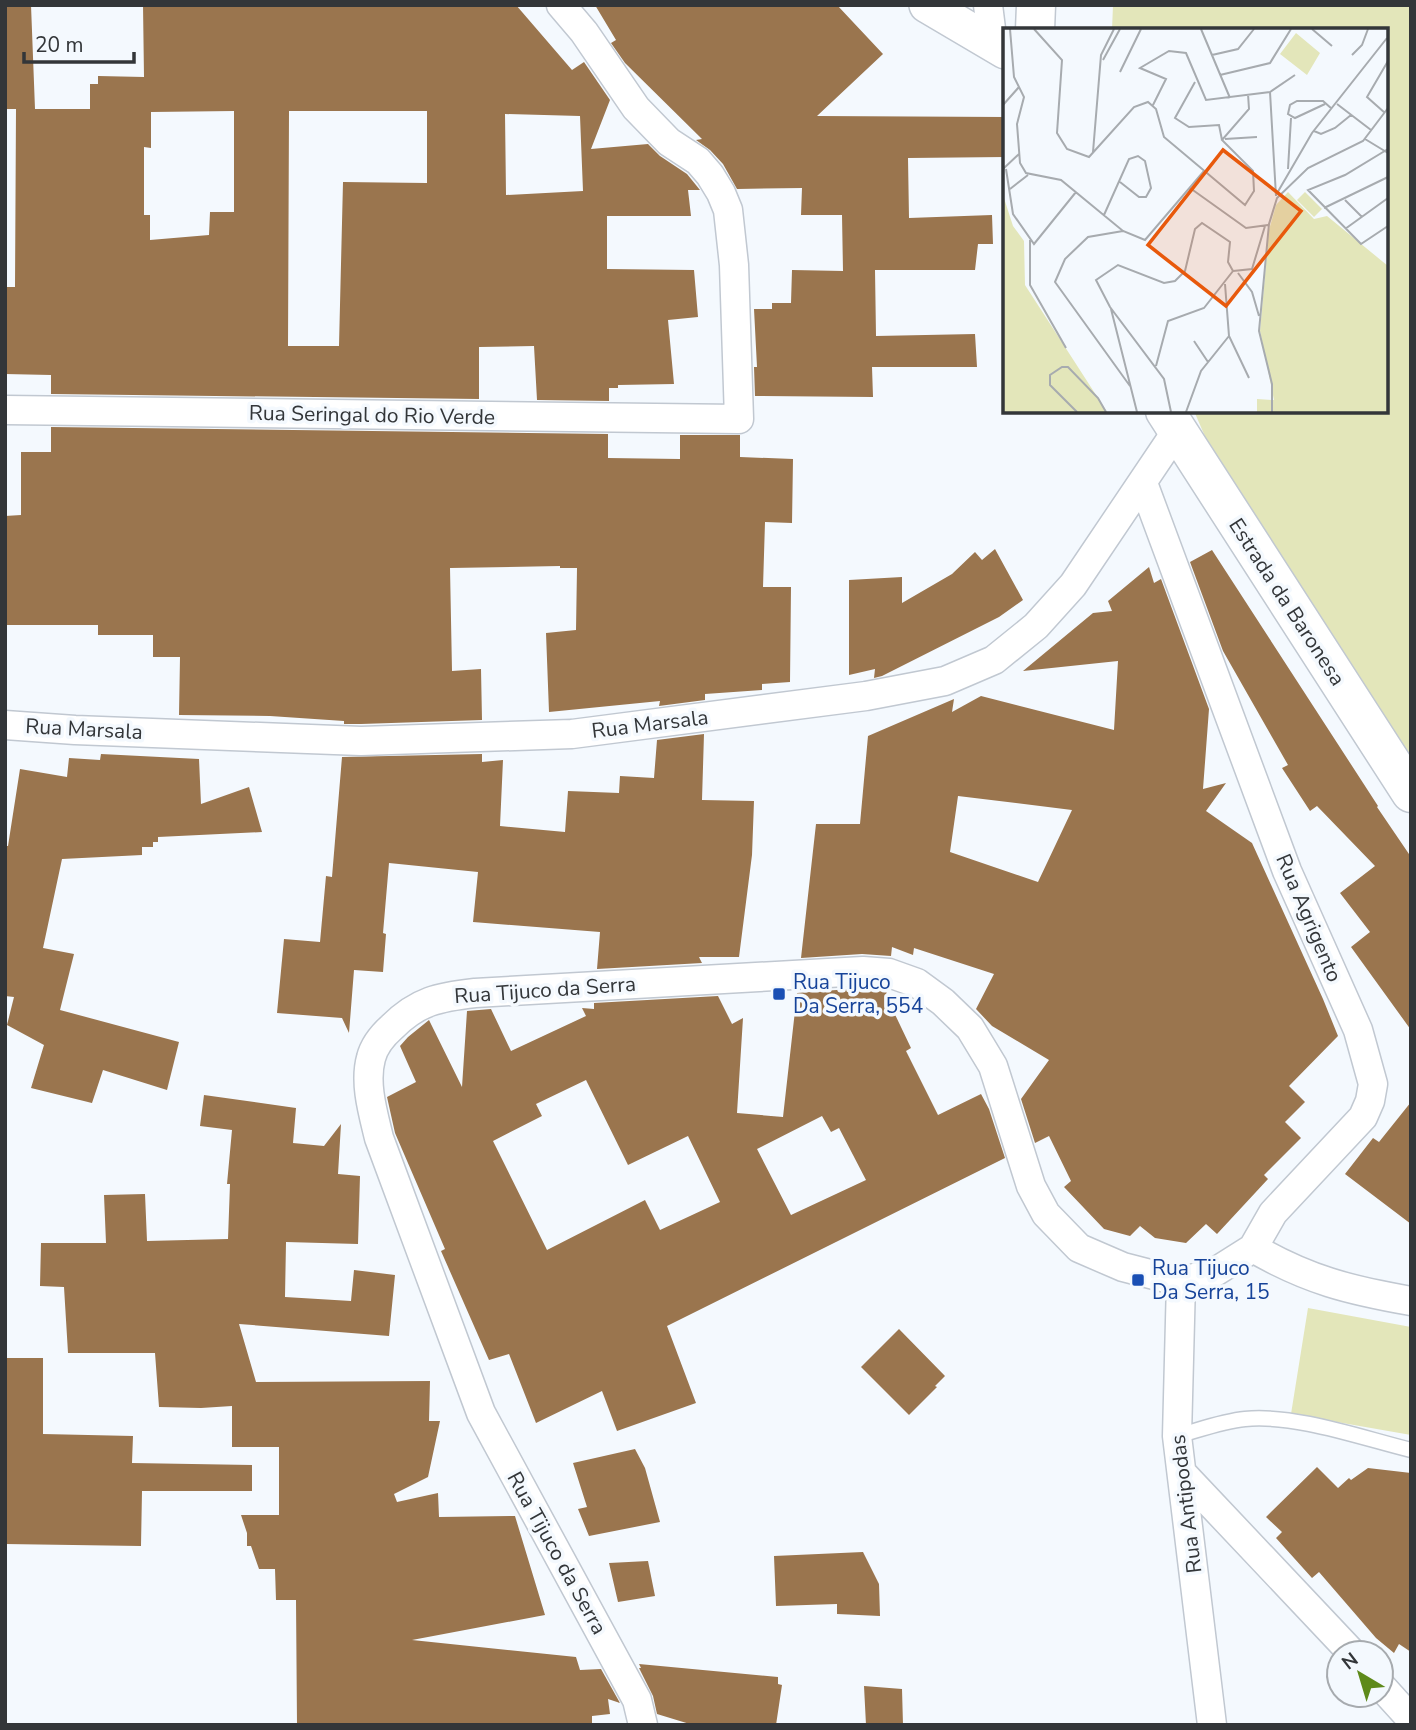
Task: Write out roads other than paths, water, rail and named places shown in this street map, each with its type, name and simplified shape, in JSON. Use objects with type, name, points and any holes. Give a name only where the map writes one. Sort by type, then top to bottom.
[{"type":"main road","points":[[1035,28],[1036,5]]},
{"type":"main road","name":"Estrada da Baronesa","points":[[1170,422],[1411,793]]},
{"type":"street","name":"Rua Seringal do Rio Verde","points":[[5,410],[738,419],[734,265],[728,210],[721,193],[710,174],[698,161],[669,142],[636,108],[584,32],[561,5]]},
{"type":"street","points":[[926,5],[999,48]]},
{"type":"street","points":[[988,5],[999,48]]},
{"type":"street","name":"Rua Marsala","points":[[5,725],[361,741],[572,734],[866,696],[945,681],[994,660],[1036,626],[1073,584],[1143,482],[1170,422]]},
{"type":"street","name":"Rua Agrigento","points":[[1143,482],[1287,871],[1359,1030],[1371,1071],[1373,1091],[1363,1117],[1273,1213],[1253,1248],[1215,1272],[1181,1282]]},
{"type":"street","name":"Rua Tijuco da Serra","points":[[643,1725],[637,1700],[481,1413],[379,1138],[370,1097],[371,1058],[381,1037],[410,1009],[447,996],[475,993],[863,971],[889,973],[917,983],[943,1002],[970,1028],[993,1066],[1031,1186],[1046,1214],[1079,1248],[1123,1267],[1181,1282]]},
{"type":"street","points":[[1253,1248],[1285,1267],[1351,1290],[1411,1301]]},
{"type":"street","name":"Rua Antipodas","points":[[1181,1282],[1177,1436],[1212,1725]]},
{"type":"street","points":[[1182,1474],[1339,1639]]},
{"type":"street","points":[[1395,1701],[1411,1719]]},
{"type":"lane","points":[[1177,1436],[1243,1419],[1271,1418],[1411,1450]]},
{"type":"place","name":"Rua Tijuco Da Serra, 554","points":[[779,994]]},
{"type":"place","name":"Rua Tijuco Da Serra, 15","points":[[1138,1280]]}]
